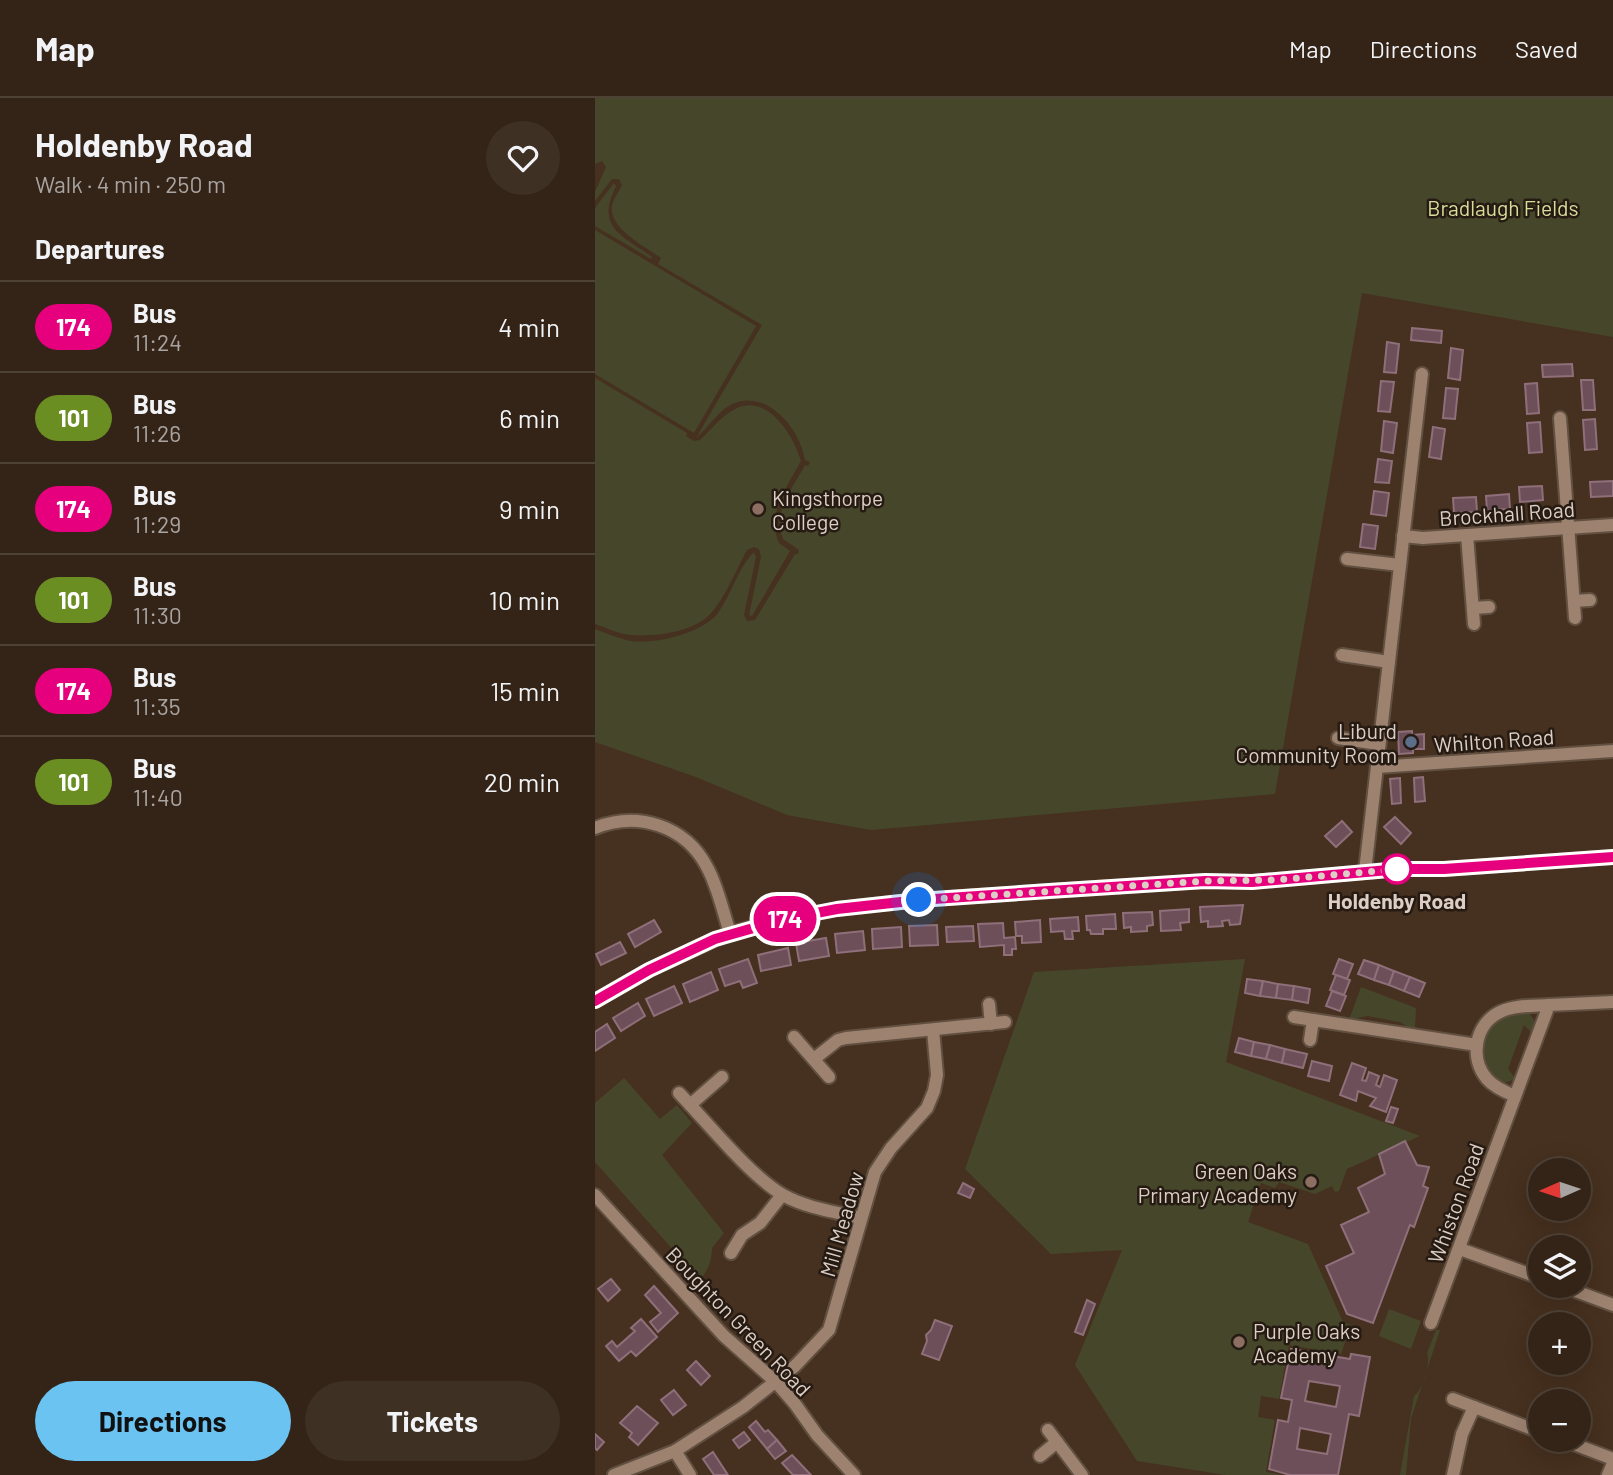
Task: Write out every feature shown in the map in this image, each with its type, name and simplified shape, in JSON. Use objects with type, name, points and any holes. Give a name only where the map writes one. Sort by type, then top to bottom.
[{"type":"street","points":[[1365,872],[1422,374]]},
{"type":"street","points":[[1560,418],[1575,618]]},
{"type":"street","name":"Brockhall Road","points":[[1403,536],[1423,538],[1613,525]]},
{"type":"street","points":[[1467,535],[1474,624]]},
{"type":"street","points":[[1347,559],[1400,565]]},
{"type":"street","points":[[1574,601],[1590,600]]},
{"type":"street","points":[[1473,608],[1489,607]]},
{"type":"street","points":[[1342,655],[1389,662]]},
{"type":"street","points":[[1338,738],[1380,744]]},
{"type":"street","name":"Whilton Road","points":[[1377,767],[1613,751]]},
{"type":"street","points":[[595,828],[617,821],[646,822],[666,828],[686,841],[702,858],[711,874],[730,933]]},
{"type":"street","points":[[595,1001],[649,970],[730,933],[800,916],[919,900],[1205,881],[1264,881],[1400,869],[1444,869],[1613,857]]},
{"type":"street","points":[[1515,1096],[1497,1087],[1484,1076],[1479,1064],[1477,1045],[1485,1025],[1501,1012],[1515,1008],[1613,1002]]},
{"type":"street","points":[[989,1004],[991,1024]]},
{"type":"street","name":"Whiston Road","points":[[1431,1323],[1549,1006]]},
{"type":"street","points":[[1294,1017],[1477,1045]]},
{"type":"street","points":[[1310,1040],[1313,1020]]},
{"type":"street","points":[[814,1059],[838,1040],[846,1038],[1005,1022]]},
{"type":"street","name":"Mill Meadow","points":[[614,1475],[675,1451],[743,1407],[776,1382],[829,1330],[834,1321],[870,1185],[880,1161],[927,1108],[934,1091],[937,1074],[933,1030]]},
{"type":"street","points":[[794,1037],[829,1077]]},
{"type":"street","points":[[690,1105],[722,1077]]},
{"type":"street","points":[[679,1093],[755,1172],[782,1195],[815,1207],[861,1218]]},
{"type":"street","name":"Boughton Green Road","points":[[595,1195],[686,1297],[724,1336],[776,1382],[817,1436],[854,1475]]},
{"type":"street","points":[[731,1253],[742,1235],[765,1218],[782,1195]]},
{"type":"street","points":[[1459,1249],[1528,1274]]},
{"type":"street","points":[[1591,1296],[1612,1303]]},
{"type":"street","points":[[1453,1399],[1528,1427]]},
{"type":"street","points":[[1453,1475],[1460,1442],[1474,1407]]},
{"type":"street","points":[[1048,1430],[1082,1475]]},
{"type":"street","points":[[1040,1456],[1057,1442]]},
{"type":"street","points":[[675,1451],[690,1475]]},
{"type":"street","points":[[1591,1452],[1613,1461],[1608,1475]]},
{"type":"green space","name":"Bradlaugh Fields","points":[[595,98],[1613,98],[1613,337],[1362,293],[1275,794],[871,830],[787,815],[696,777],[595,742],[595,629],[626,640],[649,641],[675,637],[700,627],[718,613],[743,566],[754,552],[756,557],[744,615],[747,621],[755,620],[795,554],[798,554],[799,550],[783,539],[780,520],[785,501],[805,465],[808,466],[810,462],[805,460],[802,448],[789,424],[780,414],[757,402],[732,404],[696,438],[762,325],[658,264],[661,258],[622,229],[616,222],[612,206],[622,185],[619,179],[612,179],[595,201],[595,192],[606,167],[602,161],[595,164]]},
{"type":"green space","points":[[614,183],[616,186],[610,200],[610,221],[622,236],[652,257],[651,259],[595,226],[595,208]]},
{"type":"green space","points":[[595,230],[756,326],[694,433],[595,374]]},
{"type":"green space","points":[[595,378],[687,433],[686,436],[694,441],[700,440],[732,411],[749,405],[769,412],[786,430],[801,461],[784,490],[775,521],[779,543],[790,551],[752,616],[749,615],[761,557],[759,549],[754,547],[747,550],[727,590],[712,612],[686,629],[663,634],[631,635],[595,624]]},
{"type":"green space","points":[[1245,959],[1226,1062],[1420,1136],[1347,1169],[1339,1191],[1335,1192],[1332,1186],[1315,1194],[1279,1182],[1275,1188],[1261,1183],[1248,1222],[1308,1244],[1343,1322],[1351,1325],[1341,1354],[1289,1345],[1279,1399],[1261,1396],[1258,1417],[1275,1420],[1266,1472],[1283,1475],[1226,1475],[1137,1461],[1075,1365],[1122,1250],[1051,1254],[965,1169],[1034,972]]},
{"type":"green space","points":[[1361,987],[1416,1008],[1415,1028],[1400,1022],[1367,1016],[1349,1020]]},
{"type":"green space","points":[[1517,1014],[1530,1014],[1535,1022],[1532,1033],[1524,1025],[1508,1069],[1515,1078],[1506,1082],[1497,1079],[1490,1070],[1485,1058],[1485,1045],[1489,1032],[1499,1021]]},
{"type":"green space","points":[[624,1078],[660,1119],[677,1105],[692,1123],[662,1155],[724,1233],[712,1248],[709,1265],[700,1280],[595,1162],[595,1103]]},
{"type":"green space","points":[[1389,1309],[1421,1321],[1411,1349],[1379,1336]]},
{"type":"green space","points":[[1436,1330],[1440,1330],[1427,1371],[1427,1353]]},
{"type":"green space","points":[[1422,1384],[1411,1419],[1406,1475],[1400,1475],[1414,1396]]},
{"type":"building","points":[[1412,328],[1442,331],[1441,343],[1411,340]]},
{"type":"building","points":[[1387,342],[1399,344],[1396,373],[1384,372]]},
{"type":"building","points":[[1451,348],[1463,350],[1460,380],[1448,378]]},
{"type":"building","points":[[1572,364],[1573,376],[1543,377],[1542,365]]},
{"type":"building","points":[[1581,380],[1593,380],[1595,410],[1583,410]]},
{"type":"building","points":[[1381,381],[1394,382],[1390,412],[1378,411]]},
{"type":"building","points":[[1537,383],[1539,413],[1527,414],[1525,384]]},
{"type":"building","points":[[1446,388],[1458,389],[1455,419],[1443,418]]},
{"type":"building","points":[[1595,419],[1597,449],[1585,450],[1583,420]]},
{"type":"building","points":[[1384,421],[1397,423],[1393,453],[1381,451]]},
{"type":"building","points":[[1540,422],[1542,452],[1529,453],[1527,423]]},
{"type":"building","points":[[1433,427],[1445,429],[1441,459],[1429,457]]},
{"type":"building","points":[[1378,459],[1392,461],[1389,483],[1375,482]]},
{"type":"building","points":[[1613,481],[1613,496],[1591,497],[1590,482]]},
{"type":"building","points":[[1542,486],[1543,500],[1520,502],[1519,487]]},
{"type":"building","points":[[1374,491],[1389,493],[1386,516],[1371,514]]},
{"type":"building","points":[[1509,494],[1510,509],[1487,510],[1486,496]]},
{"type":"building","points":[[1476,497],[1477,512],[1454,513],[1453,498]]},
{"type":"building","points":[[1363,524],[1378,526],[1375,549],[1360,547]]},
{"type":"building","name":"Liburd Community Room","points":[[1412,731],[1412,735],[1424,734],[1424,749],[1413,749],[1413,753],[1399,754],[1398,732]]},
{"type":"building","points":[[1423,777],[1425,801],[1415,802],[1414,778]]},
{"type":"building","points":[[1400,778],[1401,803],[1392,804],[1390,779]]},
{"type":"building","points":[[1395,817],[1411,833],[1401,844],[1384,827]]},
{"type":"building","points":[[1342,821],[1352,832],[1336,847],[1325,836]]},
{"type":"building","points":[[1243,905],[1240,924],[1230,925],[1229,920],[1222,921],[1223,926],[1208,927],[1208,921],[1201,922],[1200,907]]},
{"type":"building","points":[[1189,909],[1189,922],[1180,923],[1181,930],[1161,931],[1160,911]]},
{"type":"building","points":[[1152,912],[1153,925],[1147,926],[1147,931],[1131,932],[1131,927],[1124,928],[1123,913]]},
{"type":"building","points":[[1115,914],[1116,929],[1103,929],[1103,934],[1091,934],[1090,930],[1087,930],[1086,916]]},
{"type":"building","points":[[1078,917],[1079,931],[1072,931],[1073,939],[1065,939],[1064,931],[1051,932],[1050,919]]},
{"type":"building","points":[[654,920],[661,932],[635,947],[628,934]]},
{"type":"building","points":[[1040,920],[1041,942],[1022,943],[1022,936],[1016,936],[1015,922]]},
{"type":"building","points":[[1003,923],[1004,938],[1015,937],[1016,949],[1012,949],[1012,955],[1004,955],[1004,945],[980,947],[978,924]]},
{"type":"building","points":[[937,925],[938,945],[910,946],[909,926]]},
{"type":"building","points":[[973,926],[974,941],[947,942],[946,927]]},
{"type":"building","points":[[901,927],[902,947],[873,949],[872,929]]},
{"type":"building","points":[[863,931],[865,950],[837,953],[835,934]]},
{"type":"building","points":[[826,938],[829,956],[799,961],[796,943]]},
{"type":"building","points":[[620,942],[626,953],[601,965],[596,954]]},
{"type":"building","points":[[788,948],[791,965],[761,971],[758,955]]},
{"type":"building","points":[[748,959],[757,983],[743,988],[740,981],[725,986],[719,969]]},
{"type":"building","points":[[1339,959],[1353,964],[1347,979],[1333,974]]},
{"type":"building","points":[[1364,960],[1379,965],[1374,980],[1358,974]]},
{"type":"building","points":[[1379,965],[1394,971],[1389,985],[1374,980]]},
{"type":"building","points":[[1394,971],[1410,977],[1404,991],[1389,985]]},
{"type":"building","points":[[711,972],[718,990],[690,1002],[683,984]]},
{"type":"building","points":[[1336,975],[1350,980],[1344,995],[1330,990]]},
{"type":"building","points":[[1410,977],[1425,983],[1419,997],[1404,991]]},
{"type":"building","points":[[1247,979],[1263,981],[1260,996],[1245,993]]},
{"type":"building","points":[[1263,981],[1278,984],[1276,998],[1260,996]]},
{"type":"building","points":[[1278,984],[1294,986],[1292,1000],[1276,998]]},
{"type":"building","points":[[674,986],[682,1003],[654,1016],[646,999]]},
{"type":"building","points":[[1294,986],[1310,989],[1308,1003],[1292,1000]]},
{"type":"building","points":[[1332,991],[1346,996],[1340,1011],[1326,1006]]},
{"type":"building","points":[[638,1003],[645,1016],[621,1031],[613,1018]]},
{"type":"building","points":[[607,1024],[615,1038],[595,1051],[595,1032]]},
{"type":"building","points":[[1239,1038],[1254,1042],[1251,1056],[1235,1052]]},
{"type":"building","points":[[1254,1042],[1270,1045],[1266,1059],[1251,1056]]},
{"type":"building","points":[[1270,1045],[1285,1049],[1282,1063],[1266,1059]]},
{"type":"building","points":[[1285,1049],[1307,1054],[1303,1068],[1282,1063]]},
{"type":"building","points":[[1312,1061],[1332,1066],[1329,1081],[1308,1076]]},
{"type":"building","points":[[1352,1063],[1366,1068],[1362,1080],[1366,1081],[1369,1072],[1379,1076],[1376,1085],[1380,1087],[1384,1075],[1397,1080],[1386,1112],[1370,1106],[1376,1098],[1358,1091],[1356,1101],[1340,1095]]},
{"type":"building","points":[[1391,1107],[1398,1109],[1393,1123],[1386,1121]]},
{"type":"building","points":[[1405,1141],[1417,1165],[1429,1167],[1423,1186],[1428,1188],[1414,1227],[1410,1225],[1373,1323],[1347,1314],[1326,1266],[1354,1253],[1341,1225],[1369,1212],[1358,1188],[1385,1174],[1379,1154]]},
{"type":"building","points":[[963,1183],[974,1189],[970,1198],[958,1193]]},
{"type":"building","points":[[611,1279],[620,1290],[608,1301],[598,1289]]},
{"type":"building","points":[[654,1286],[678,1313],[658,1332],[650,1322],[661,1313],[645,1295]]},
{"type":"building","points":[[1087,1300],[1095,1304],[1083,1335],[1075,1332]]},
{"type":"building","points":[[641,1319],[657,1337],[636,1356],[631,1351],[619,1361],[606,1346],[612,1341],[617,1347],[635,1331],[631,1328]]},
{"type":"building","points":[[935,1320],[952,1326],[939,1360],[922,1354],[927,1341],[926,1335]]},
{"type":"building","points":[[1291,1349],[1350,1359],[1351,1354],[1370,1357],[1359,1416],[1349,1414],[1338,1475],[1290,1475],[1269,1469],[1278,1420],[1288,1422],[1292,1400],[1281,1398]],"holes":[[[1309,1381],[1340,1386],[1336,1407],[1305,1401]],[[1300,1428],[1331,1434],[1327,1454],[1297,1449]]]},
{"type":"building","points":[[696,1361],[710,1376],[701,1385],[687,1370]]},
{"type":"building","points":[[674,1390],[686,1405],[673,1415],[661,1400]]},
{"type":"building","points":[[637,1406],[658,1423],[638,1445],[629,1437],[632,1433],[620,1423]]},
{"type":"building","points":[[756,1421],[765,1432],[768,1430],[777,1440],[767,1449],[749,1427]]},
{"type":"building","points":[[744,1432],[750,1440],[739,1448],[733,1440]]},
{"type":"building","points":[[595,1434],[604,1442],[597,1450],[595,1448]]},
{"type":"building","points":[[777,1440],[786,1451],[775,1459],[767,1449]]},
{"type":"building","points":[[713,1452],[728,1475],[714,1475],[703,1459]]},
{"type":"building","points":[[792,1455],[811,1475],[793,1475],[782,1463]]},
{"type":"bus line","name":"174","points":[[595,1001],[649,970],[715,939],[785,919],[837,909],[1049,891],[1205,881],[1252,882],[1400,869],[1444,869],[1613,857]]},
{"type":"place","name":"Kingsthorpe College","points":[[758,509]]},
{"type":"place","name":"Liburd Community Room","points":[[1411,742]]},
{"type":"place","name":"Holdenby Road","points":[[1397,869]]},
{"type":"place","name":"Green Oaks Primary Academy","points":[[1311,1182]]},
{"type":"place","name":"Purple Oaks Academy","points":[[1239,1342]]},
{"type":"route","points":[[919,900],[1205,881],[1252,882],[1400,869],[1397,869]]}]
